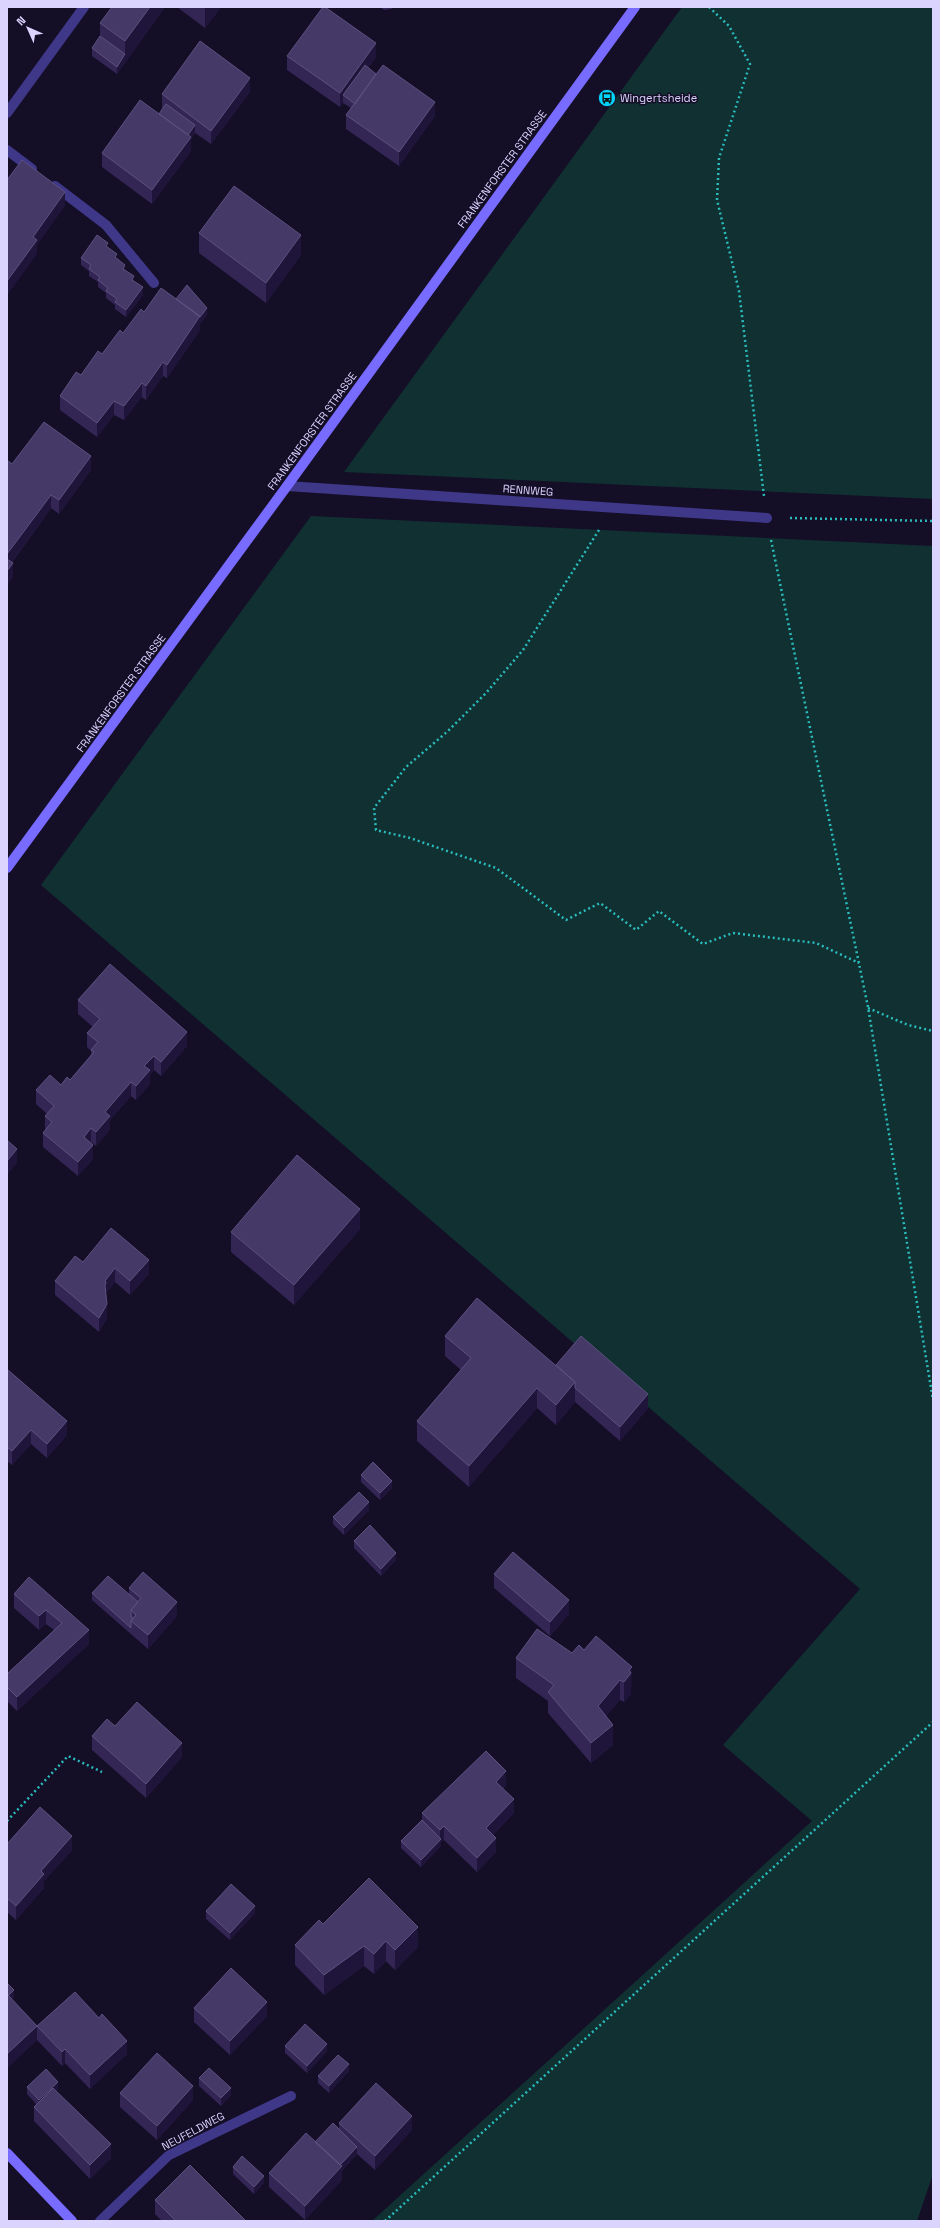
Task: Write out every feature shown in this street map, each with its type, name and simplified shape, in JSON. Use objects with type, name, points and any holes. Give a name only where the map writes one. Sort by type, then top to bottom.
[{"type":"main road","name":"FRANKENFORSTER STRASSE","points":[[7,868],[288,486],[635,7]]},
{"type":"main road","points":[[7,2153],[72,2221]]},
{"type":"street","points":[[7,113],[84,7]]},
{"type":"street","points":[[7,150],[106,225],[154,283]]},
{"type":"street","name":"RENNWEG","points":[[288,486],[767,518]]},
{"type":"street","name":"NEUFELDWEG","points":[[100,2221],[169,2155],[291,2096]]},
{"type":"path","points":[[709,7],[729,26],[750,64],[719,158],[717,200],[738,291],[767,518],[868,1008],[933,1400]]},
{"type":"path","points":[[613,507],[523,650],[476,704],[448,731],[406,767],[374,808],[376,830],[410,838],[496,868],[566,920],[600,903],[636,930],[659,911],[704,944],[732,933],[816,943],[859,963]]},
{"type":"path","points":[[767,518],[933,521]]},
{"type":"path","points":[[868,1008],[908,1025],[933,1031]]},
{"type":"path","points":[[385,2221],[933,1722]]},
{"type":"path","points":[[7,1821],[68,1756],[102,1772]]},
{"type":"green space","points":[[682,7],[933,7],[933,499],[344,472]]},
{"type":"green space","points":[[311,516],[933,546],[933,2174],[917,2221],[372,2221],[812,1821],[723,1745],[860,1589],[41,885]]},
{"type":"building","points":[[112,7],[150,7],[125,41],[100,23]]},
{"type":"building","points":[[323,7],[376,43],[340,93],[287,56]]},
{"type":"building","points":[[100,36],[125,54],[117,67],[92,48]]},
{"type":"building","points":[[200,41],[250,78],[211,131],[162,94]]},
{"type":"building","points":[[365,65],[376,74],[355,104],[343,95]]},
{"type":"building","points":[[383,65],[435,102],[399,152],[346,115]]},
{"type":"building","points":[[140,100],[191,137],[152,190],[102,153]]},
{"type":"building","points":[[166,104],[195,125],[188,135],[159,114]]},
{"type":"building","points":[[22,160],[65,192],[33,237],[37,240],[7,281],[7,180]]},
{"type":"building","points":[[234,186],[301,235],[266,283],[199,233]]},
{"type":"building","points":[[97,235],[108,243],[106,246],[117,254],[115,257],[125,265],[123,269],[134,276],[132,280],[143,287],[126,310],[115,302],[117,299],[106,291],[108,288],[98,280],[100,277],[89,269],[91,265],[81,258]]},
{"type":"building","points":[[187,285],[207,308],[200,317],[176,299]]},
{"type":"building","points":[[161,288],[200,316],[167,365],[163,362],[146,386],[142,383],[124,406],[114,401],[97,423],[60,396],[76,372],[81,375],[98,351],[102,354],[120,330],[123,333],[141,309],[144,312]]},
{"type":"building","points":[[44,422],[91,456],[59,500],[51,495],[7,554],[7,460],[12,464]]},
{"type":"building","points":[[7,559],[13,563],[7,571]]},
{"type":"building","points":[[110,964],[187,1032],[161,1062],[154,1056],[144,1066],[150,1070],[136,1086],[131,1082],[105,1112],[110,1116],[96,1132],[91,1128],[84,1137],[93,1145],[78,1162],[43,1133],[52,1122],[45,1116],[54,1106],[36,1090],[50,1075],[61,1085],[67,1077],[70,1080],[94,1052],[91,1050],[98,1042],[87,1033],[100,1019],[78,1000]]},
{"type":"building","points":[[7,1140],[17,1149],[7,1161]]},
{"type":"building","points":[[297,1155],[360,1209],[294,1285],[231,1232]]},
{"type":"building","points":[[111,1228],[149,1260],[130,1281],[115,1268],[105,1281],[107,1304],[99,1318],[55,1281],[75,1256],[83,1262]]},
{"type":"building","points":[[477,1298],[575,1382],[556,1405],[537,1388],[469,1466],[417,1421],[471,1358],[445,1336]]},
{"type":"building","points":[[581,1336],[648,1394],[620,1427],[575,1388],[575,1382],[556,1365]]},
{"type":"building","points":[[8,1370],[67,1421],[47,1444],[31,1430],[12,1451],[7,1447]]},
{"type":"building","points":[[373,1462],[392,1481],[380,1493],[361,1475]]},
{"type":"building","points":[[359,1492],[369,1502],[344,1528],[333,1517]]},
{"type":"building","points":[[370,1525],[396,1553],[381,1569],[354,1541]]},
{"type":"building","points":[[513,1552],[569,1600],[550,1622],[494,1574]]},
{"type":"building","points":[[143,1572],[177,1602],[148,1635],[131,1621],[136,1615],[131,1610],[141,1598],[129,1588]]},
{"type":"building","points":[[108,1576],[138,1602],[131,1610],[131,1617],[133,1618],[131,1621],[131,1628],[92,1593]]},
{"type":"building","points":[[29,1577],[89,1630],[17,1697],[7,1687],[7,1674],[62,1623],[46,1610],[39,1616],[14,1594]]},
{"type":"building","points":[[537,1629],[572,1653],[579,1645],[584,1650],[596,1636],[632,1667],[629,1670],[631,1673],[624,1682],[620,1680],[598,1706],[613,1725],[591,1743],[548,1692],[554,1685],[516,1658]]},
{"type":"building","points":[[137,1702],[182,1743],[146,1784],[92,1736],[107,1719],[115,1726]]},
{"type":"building","points":[[486,1751],[506,1771],[496,1782],[514,1799],[486,1828],[496,1838],[477,1858],[444,1826],[440,1830],[422,1813]]},
{"type":"building","points":[[40,1807],[72,1836],[41,1871],[44,1874],[16,1906],[7,1898],[7,1844]]},
{"type":"building","points":[[422,1820],[441,1839],[421,1860],[401,1841]]},
{"type":"building","points":[[369,1878],[418,1927],[395,1950],[386,1941],[374,1954],[364,1946],[324,1975],[295,1945],[319,1920],[323,1924]]},
{"type":"building","points":[[231,1884],[255,1906],[230,1933],[206,1911]]},
{"type":"building","points":[[231,1968],[267,2002],[230,2041],[194,2008]]},
{"type":"building","points":[[7,1983],[14,1990],[9,1995],[7,1994]]},
{"type":"building","points":[[75,1992],[99,2018],[102,2014],[127,2041],[90,2075],[65,2049],[62,2052],[37,2026]]},
{"type":"building","points":[[7,1994],[37,2026],[7,2054]]},
{"type":"building","points":[[305,2024],[327,2044],[307,2066],[285,2046]]},
{"type":"building","points":[[157,2053],[193,2086],[157,2126],[120,2093]]},
{"type":"building","points":[[338,2055],[349,2064],[329,2086],[318,2076]]},
{"type":"building","points":[[209,2068],[231,2088],[221,2098],[199,2078]]},
{"type":"building","points":[[46,2069],[58,2082],[39,2100],[27,2087]]},
{"type":"building","points":[[376,2083],[412,2116],[375,2156],[339,2123]]},
{"type":"building","points":[[53,2088],[111,2144],[90,2165],[34,2107]]},
{"type":"building","points":[[333,2123],[357,2147],[340,2165],[315,2142]]},
{"type":"building","points":[[306,2133],[342,2166],[305,2206],[269,2173]]},
{"type":"building","points":[[242,2156],[264,2176],[254,2187],[233,2167]]},
{"type":"building","points":[[190,2165],[246,2221],[176,2221],[155,2200]]},
{"type":"place","name":"Wingertsheide","points":[[607,98]]}]
